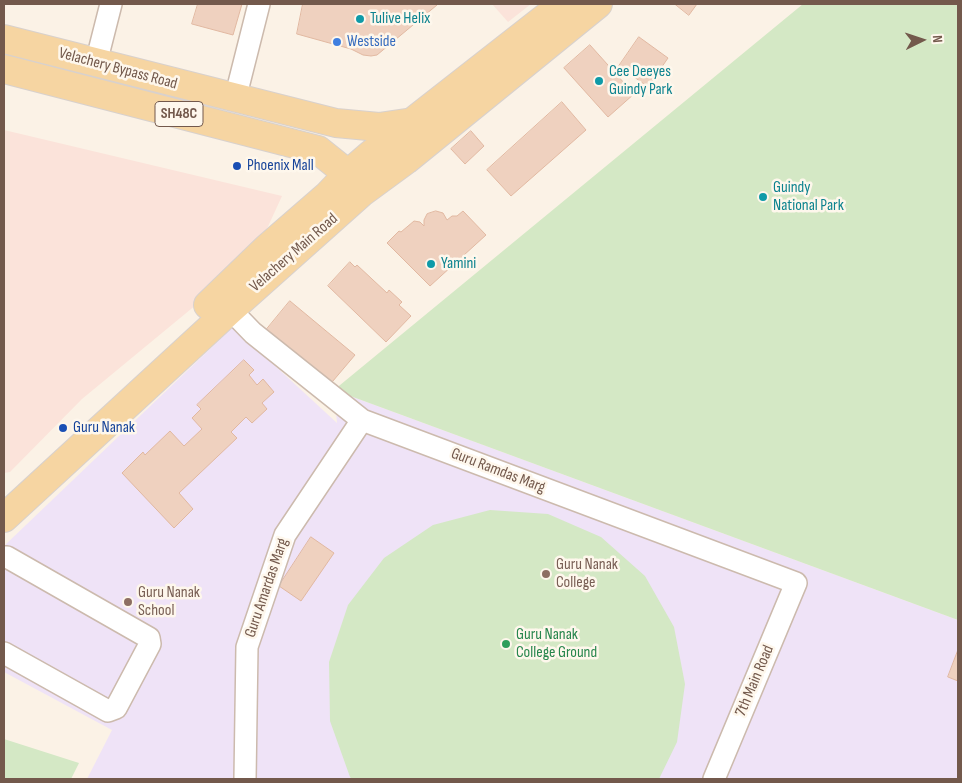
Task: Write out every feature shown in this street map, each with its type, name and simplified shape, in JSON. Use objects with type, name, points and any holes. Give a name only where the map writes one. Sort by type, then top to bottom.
[{"type":"main road","name":"Velachery Main Road","points":[[354,184],[370,155],[563,4]]},
{"type":"main road","name":"Velachery Main Road","points":[[4,518],[224,303],[267,248],[328,195],[390,172],[598,4]]},
{"type":"main road","name":"Velachery Bypass Road","points":[[4,39],[336,124],[390,172]]},
{"type":"main road","name":"Velachery Bypass Road","points":[[4,69],[318,150],[354,184]]},
{"type":"main road","points":[[336,124],[379,127],[414,121]]},
{"type":"main road","name":"Velachery Main Road","points":[[4,500],[90,415],[224,303]]},
{"type":"street","points":[[96,63],[111,4]]},
{"type":"street","points":[[235,99],[259,4]]},
{"type":"street","name":"Guru Ramdas Marg","points":[[224,303],[253,333],[362,420],[796,583]]},
{"type":"street","name":"Guru Amardas Marg","points":[[245,779],[247,648],[285,535],[362,420]]},
{"type":"street","points":[[4,557],[8,556],[149,638],[150,644],[116,708],[108,711],[4,653]]},
{"type":"street","name":"7th Main Road","points":[[714,779],[796,583]]},
{"type":"shaded area","points":[[492,4],[531,4],[508,22]]},
{"type":"shaded area","points":[[4,130],[282,196],[254,257],[82,399],[10,472],[4,473]]},
{"type":"shaded area","name":"Guru Nanak College","points":[[233,327],[337,423],[334,390],[958,620],[958,779],[87,779],[112,730],[4,672],[4,546]]},
{"type":"green space","name":"Guindy National Park","points":[[803,4],[958,4],[958,620],[334,390]]},
{"type":"green space","name":"Guru Nanak College Ground","points":[[490,510],[548,514],[601,537],[645,576],[674,627],[685,684],[677,742],[659,779],[352,779],[350,777],[330,721],[329,662],[348,605],[384,558],[433,525]]},
{"type":"green space","points":[[4,739],[79,763],[71,779],[4,779]]},
{"type":"building","points":[[198,4],[242,4],[233,35],[192,24]]},
{"type":"building","name":"Tulive Helix","points":[[303,4],[437,5],[377,55],[371,56],[297,34]]},
{"type":"building","points":[[675,4],[697,4],[689,15]]},
{"type":"building","points":[[639,37],[668,58],[648,87],[619,66]]},
{"type":"building","name":"Cee Deeyes Guindy Park","points":[[590,45],[634,94],[608,117],[564,68]]},
{"type":"building","points":[[562,102],[586,130],[511,196],[487,170]]},
{"type":"building","points":[[471,131],[484,146],[465,164],[451,149]]},
{"type":"building","name":"Yamini","points":[[436,211],[443,213],[447,220],[463,211],[486,235],[430,286],[387,243],[399,231],[401,232],[414,221],[420,222],[424,226],[427,214]]},
{"type":"building","points":[[350,262],[355,267],[357,265],[387,293],[389,290],[402,302],[399,305],[411,316],[386,342],[328,286]]},
{"type":"building","points":[[290,301],[355,355],[327,388],[262,335]]},
{"type":"building","points":[[244,360],[254,370],[249,375],[257,385],[263,379],[274,392],[262,403],[267,409],[252,423],[246,417],[231,432],[237,438],[179,493],[193,509],[174,528],[122,473],[143,452],[145,455],[170,431],[184,446],[202,429],[192,418],[201,409],[197,405]]},
{"type":"building","points":[[311,537],[334,553],[301,601],[279,586]]},
{"type":"building","points":[[958,650],[958,681],[948,677]]},
{"type":"place","name":"Tulive Helix","points":[[360,19]]},
{"type":"place","name":"Westside","points":[[337,42]]},
{"type":"place","name":"Cee Deeyes Guindy Park","points":[[599,81]]},
{"type":"place","name":"Phoenix Mall","points":[[237,166]]},
{"type":"place","name":"Guindy National Park","points":[[763,197]]},
{"type":"place","name":"Yamini","points":[[431,264]]},
{"type":"place","name":"Guru Nanak","points":[[63,428]]},
{"type":"place","name":"Guru Nanak College","points":[[546,574]]},
{"type":"place","name":"Guru Nanak School","points":[[128,602]]},
{"type":"place","name":"Guru Nanak College Ground","points":[[506,644]]}]
